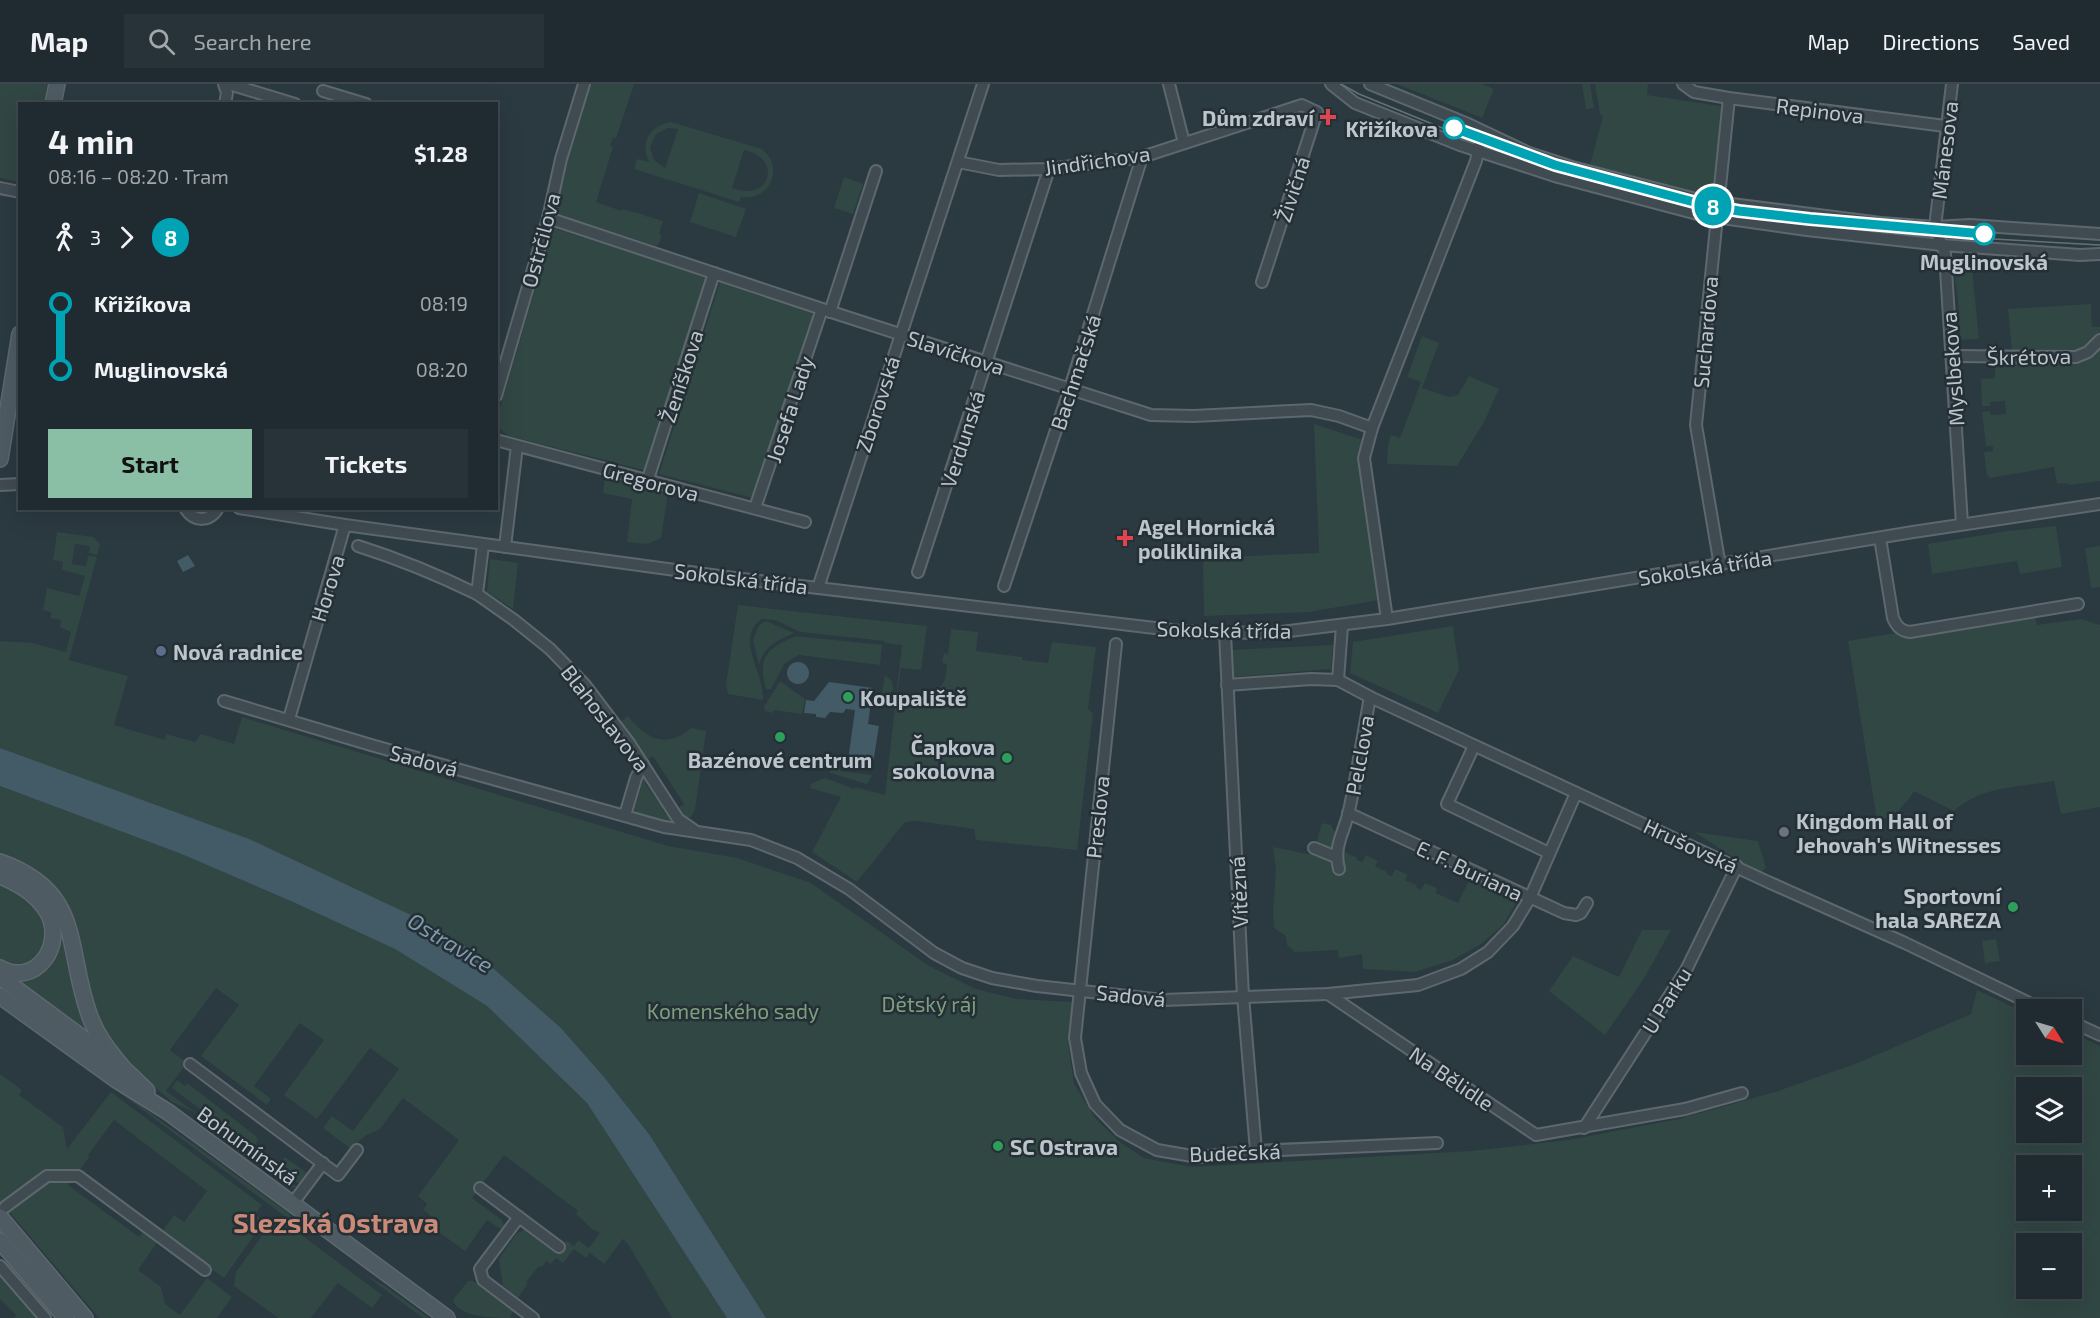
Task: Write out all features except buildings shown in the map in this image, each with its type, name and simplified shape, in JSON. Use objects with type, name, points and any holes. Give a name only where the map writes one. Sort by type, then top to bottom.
[{"type":"main road","points":[[53,102],[57,84]]},
{"type":"main road","points":[[0,459],[4,410],[16,389],[18,362]]},
{"type":"main road","points":[[0,968],[17,974],[37,967],[48,954],[52,934],[50,917],[40,903],[1,867]]},
{"type":"main road","points":[[1,867],[39,884],[54,897],[62,909],[70,932],[89,1014],[100,1038],[123,1068]]},
{"type":"main road","name":"Bohumínská","points":[[0,977],[123,1068],[168,1112]]},
{"type":"main road","name":"Bohumínská","points":[[0,996],[115,1079],[168,1112],[447,1318]]},
{"type":"main road","points":[[2,1212],[85,1318]]},
{"type":"main road","points":[[0,1241],[66,1318]]},
{"type":"street","points":[[224,84],[227,93],[225,102]]},
{"type":"street","points":[[229,84],[289,102]]},
{"type":"street","name":"Ostrčilova","points":[[498,389],[584,84]]},
{"type":"street","name":"Zborovská","points":[[818,588],[983,84]]},
{"type":"street","points":[[1169,84],[1184,144]]},
{"type":"street","points":[[1331,84],[1346,97],[1365,107],[1480,146],[1568,180],[1716,218],[1942,245],[2100,254]]},
{"type":"street","points":[[1370,84],[1468,124],[1529,153],[1588,171],[1717,203],[1881,223],[1935,227],[1970,225],[2100,234]]},
{"type":"street","name":"Repinova","points":[[1683,84],[1694,92],[1729,98],[1946,126]]},
{"type":"street","name":"Mánesova","points":[[1936,215],[1952,84]]},
{"type":"street","points":[[322,92],[359,102]]},
{"type":"street","name":"Suchardova","points":[[1720,566],[1696,425],[1729,98]]},
{"type":"street","name":"Jindřichova","points":[[958,162],[999,170],[1049,169],[1142,157],[1302,105]]},
{"type":"street","name":"Živičná","points":[[1262,282],[1317,112],[1302,105]]},
{"type":"street","points":[[1387,620],[1364,459],[1372,428],[1480,146]]},
{"type":"street","name":"Bachmačská","points":[[1004,586],[1070,388],[1142,157]]},
{"type":"street","name":"Verdunská","points":[[918,572],[1049,169]]},
{"type":"street","name":"Josefa Lady","points":[[755,508],[876,171]]},
{"type":"street","points":[[0,188],[18,192]]},
{"type":"street","name":"Myslbekova","points":[[1936,215],[1935,227],[1945,254],[1962,524]]},
{"type":"street","name":"Slavíčkova","points":[[548,218],[1151,415],[1194,416],[1311,410],[1339,416],[1372,428]]},
{"type":"street","name":"Ženíškova","points":[[648,479],[714,273]]},
{"type":"street","name":"Škrétova","points":[[1952,356],[2076,357],[2088,352],[2100,340]]},
{"type":"street","name":"Gregorova","points":[[498,441],[805,522]]},
{"type":"street","points":[[505,547],[517,446]]},
{"type":"street","points":[[0,485],[18,484]]},
{"type":"street","name":"Sokolská třída","points":[[251,510],[483,544],[818,588],[1111,624],[1225,633],[1281,632],[1387,620],[1962,524],[2100,504]]},
{"type":"street","points":[[186,510],[191,516],[201,519],[211,517],[216,510]]},
{"type":"street","name":"Horova","points":[[289,719],[345,525]]},
{"type":"street","points":[[1880,538],[1893,618],[1896,626],[1903,631],[1910,632],[2078,604]]},
{"type":"street","points":[[477,594],[483,544]]},
{"type":"street","name":"Blahoslavova","points":[[358,546],[434,573],[477,594],[550,649],[585,685],[613,721],[678,819],[695,830]]},
{"type":"street","points":[[1227,685],[1311,679],[1338,680],[1342,626]]},
{"type":"street","name":"Vítězná","points":[[1225,633],[1243,996],[1257,1151]]},
{"type":"street","name":"Preslova","points":[[1080,990],[1116,644]]},
{"type":"street","name":"Hrušovská","points":[[1338,680],[1474,746],[1905,943],[2021,999]]},
{"type":"street","name":"Pelclova","points":[[1348,813],[1370,697]]},
{"type":"street","name":"Sadová","points":[[224,701],[664,827],[751,840],[805,863],[849,890],[934,953],[962,968],[992,978],[1037,987],[1163,1000],[1328,994],[1418,985],[1461,969],[1488,952],[1513,926],[1530,898],[1576,793]]},
{"type":"street","points":[[1474,746],[1447,804],[1550,853]]},
{"type":"street","points":[[625,815],[636,778],[643,764]]},
{"type":"street","points":[[1338,869],[1337,848],[1348,813]]},
{"type":"street","name":"E. F. Buriana","points":[[1348,813],[1564,912],[1576,915],[1581,913],[1587,903]]},
{"type":"street","points":[[1314,848],[1336,857]]},
{"type":"street","name":"U Parku","points":[[1584,1128],[1681,978],[1737,867]]},
{"type":"street","name":"Budečská","points":[[1080,990],[1075,1038],[1081,1073],[1095,1104],[1120,1130],[1157,1150],[1198,1157],[1257,1151],[1437,1143]]},
{"type":"street","name":"Na Bělidle","points":[[1328,994],[1536,1135],[1685,1109],[1742,1094]]},
{"type":"street","points":[[2082,1027],[2100,1035]]},
{"type":"street","name":"Bohumínská","points":[[190,1064],[338,1175],[357,1150]]},
{"type":"street","points":[[292,1203],[322,1163]]},
{"type":"street","points":[[2,1212],[46,1176],[78,1176],[205,1270]]},
{"type":"street","points":[[480,1188],[559,1247]]},
{"type":"street","points":[[519,1217],[480,1269],[483,1280],[533,1318]]},
{"type":"street","points":[[0,1266],[45,1318]]},
{"type":"green space","points":[[0,84],[47,84],[44,102],[18,102],[18,182],[0,178]]},
{"type":"green space","points":[[589,84],[634,84],[616,138],[613,138],[610,146],[613,147],[596,202],[663,221],[659,234],[662,235],[656,246],[555,213],[568,150]]},
{"type":"green space","points":[[1397,84],[1482,84],[1494,89],[1482,118]]},
{"type":"green space","points":[[1582,84],[1590,84],[1594,108],[1586,109]]},
{"type":"green space","points":[[1595,84],[1648,84],[1647,95],[1727,107],[1717,198],[1590,165],[1603,117],[1600,114]]},
{"type":"green space","points":[[671,122],[762,149],[772,165],[771,182],[760,194],[741,197],[739,202],[634,169],[637,159],[649,162],[646,155],[648,136],[663,124]],"holes":[[[668,128],[678,129],[665,168],[654,160],[650,147],[656,134]],[[744,150],[764,161],[768,169],[767,178],[756,190],[745,191],[732,188]]]},
{"type":"green space","points":[[844,177],[863,184],[853,214],[834,208]]},
{"type":"green space","points":[[699,193],[746,209],[736,237],[690,222]]},
{"type":"green space","points":[[553,228],[707,277],[644,470],[509,436],[502,431],[498,416]]},
{"type":"green space","points":[[1952,257],[1971,258],[1979,339],[1960,340],[1958,300]]},
{"type":"green space","points":[[720,282],[813,314],[753,498],[659,474]]},
{"type":"green space","points":[[2091,304],[2092,327],[2100,327],[2100,481],[2057,484],[2054,467],[1990,478],[1987,475],[1984,452],[1993,451],[1993,446],[1986,446],[1982,412],[1990,411],[1991,415],[2006,414],[2005,401],[1990,402],[1990,406],[1982,406],[1981,379],[1995,378],[1995,363],[2013,362],[2008,309]]},
{"type":"green space","points":[[1422,336],[1439,343],[1422,388],[1449,397],[1458,395],[1469,376],[1499,389],[1484,422],[1457,466],[1387,464],[1391,435],[1400,438],[1421,382],[1407,377]]},
{"type":"green space","points":[[1314,424],[1363,440],[1358,458],[1379,600],[1309,612],[1204,616],[1203,558],[1319,553]]},
{"type":"green space","points":[[605,478],[668,493],[661,538],[647,544],[627,542],[632,499],[603,493]]},
{"type":"green space","points":[[2056,526],[2062,567],[2020,574],[2017,561],[1932,574],[1928,544]]},
{"type":"green space","name":"Komenského sady","points":[[57,532],[94,537],[100,545],[97,555],[89,553],[90,546],[75,544],[72,564],[86,566],[88,556],[97,557],[69,660],[128,676],[114,725],[165,740],[166,734],[195,742],[201,734],[234,744],[242,717],[668,846],[737,858],[811,883],[929,966],[976,989],[1017,999],[1073,1002],[1068,1043],[1074,1084],[1096,1119],[1120,1142],[1144,1158],[1192,1167],[1471,1151],[1568,1140],[1679,1119],[1775,1092],[1860,1062],[1971,1014],[1977,990],[2016,1008],[2016,1065],[2082,1065],[2082,1038],[2100,1046],[2100,1318],[766,1318],[649,1134],[604,1077],[561,1028],[477,954],[430,924],[0,748],[0,641],[32,643],[66,652],[71,632],[60,627],[61,620],[51,618],[51,612],[43,610],[47,588],[79,596],[85,576],[62,570],[63,562],[53,560]]},
{"type":"green space","points":[[2100,546],[2100,587],[2091,588],[2085,548]]},
{"type":"green space","points":[[490,559],[518,563],[513,609],[487,592]]},
{"type":"green space","name":"Čapkova sokolovna","points":[[738,605],[927,626],[921,670],[901,668],[896,703],[933,707],[937,692],[945,680],[947,664],[942,663],[944,653],[948,654],[951,629],[978,632],[976,651],[1022,657],[1022,660],[1048,663],[1052,642],[1096,647],[1088,709],[1093,713],[1077,850],[976,840],[974,829],[917,821],[905,822],[857,882],[812,852],[841,797],[810,788],[811,784],[825,778],[854,789],[855,787],[885,795],[902,645],[885,643],[885,641],[800,632],[775,620],[762,619],[754,627],[750,636],[750,645],[763,698],[762,700],[728,694],[726,685]]},
{"type":"green space","points":[[2035,616],[2037,625],[2081,619],[2100,625],[2100,807],[2061,814],[2054,781],[1989,792],[1964,803],[1954,811],[1914,791],[1894,818],[1877,820],[1848,641]]},
{"type":"green space","points":[[766,621],[794,633],[768,648],[759,665],[753,639],[759,625]]},
{"type":"green space","points":[[1453,626],[1459,670],[1438,713],[1350,673],[1353,642]]},
{"type":"green space","points":[[796,636],[882,645],[880,665],[799,655],[785,663],[771,689],[766,689],[763,669],[767,655],[778,645]]},
{"type":"green space","points":[[1333,645],[1331,669],[1232,677],[1231,650]]},
{"type":"green space","points":[[885,675],[892,681],[893,688],[890,695],[881,698]]},
{"type":"green space","points":[[780,681],[805,699],[802,714],[765,711],[764,707]]},
{"type":"green space","points":[[628,716],[649,735],[664,740],[682,735],[691,728],[706,731],[695,810],[691,817],[684,817],[677,809],[684,804],[653,756],[645,761],[621,722]]},
{"type":"green space","points":[[830,765],[840,765],[840,771],[872,776],[867,784],[830,773]]},
{"type":"green space","points":[[644,778],[648,780],[645,783],[659,803],[664,805],[662,808],[666,815],[670,815],[668,823],[633,813]]},
{"type":"green space","points":[[0,786],[179,853],[293,902],[395,949],[487,1006],[587,1103],[727,1318],[672,1318],[623,1239],[604,1264],[590,1253],[586,1258],[574,1249],[563,1263],[556,1258],[551,1264],[546,1261],[527,1281],[527,1285],[518,1298],[503,1286],[499,1259],[517,1233],[525,1230],[556,1253],[564,1242],[568,1241],[574,1246],[578,1240],[589,1248],[600,1233],[592,1229],[576,1214],[578,1211],[504,1155],[472,1198],[502,1220],[504,1225],[501,1229],[487,1220],[465,1251],[425,1222],[430,1215],[423,1210],[427,1204],[418,1196],[459,1140],[403,1098],[380,1129],[365,1136],[351,1149],[323,1128],[332,1116],[353,1131],[399,1069],[370,1048],[317,1119],[284,1095],[324,1040],[300,1023],[254,1086],[271,1099],[267,1105],[201,1056],[239,1005],[216,988],[170,1050],[187,1063],[166,1091],[196,1113],[172,1102],[127,1063],[100,1024],[90,1002],[75,932],[6,856],[0,855]]},
{"type":"green space","points":[[1322,823],[1331,825],[1345,852],[1362,862],[1366,855],[1378,861],[1375,866],[1392,876],[1395,869],[1408,875],[1405,880],[1417,885],[1416,887],[1421,890],[1425,883],[1437,888],[1436,893],[1458,903],[1472,875],[1519,898],[1503,925],[1481,944],[1453,960],[1415,972],[1363,969],[1362,954],[1339,958],[1338,950],[1295,952],[1287,945],[1286,936],[1274,928],[1276,869],[1273,847],[1313,855]]},
{"type":"green space","points":[[1694,832],[1758,841],[1766,868],[1761,872],[1752,868]]},
{"type":"green space","points":[[0,880],[22,894],[37,908],[44,927],[44,953],[22,969],[0,963]]},
{"type":"green space","points":[[60,921],[94,1036],[18,980],[25,979]]},
{"type":"green space","points":[[1642,930],[1671,930],[1643,980],[1605,1035],[1549,991],[1573,956],[1619,977]]},
{"type":"green space","points":[[1996,939],[2000,961],[1985,963],[1982,941]]},
{"type":"green space","points":[[0,1074],[22,1090],[19,1095],[63,1127],[67,1149],[111,1092],[262,1205],[255,1215],[264,1221],[224,1278],[161,1233],[174,1215],[184,1222],[207,1191],[114,1120],[68,1185],[139,1237],[144,1231],[155,1240],[156,1244],[138,1270],[161,1287],[165,1304],[180,1315],[207,1278],[232,1297],[217,1318],[99,1318],[0,1201]]},
{"type":"green space","points":[[177,1080],[185,1086],[187,1083],[256,1136],[258,1142],[252,1146],[248,1145],[172,1088]]},
{"type":"green space","points":[[116,1088],[287,1212],[302,1229],[116,1090]]},
{"type":"green space","points":[[285,1157],[307,1173],[300,1184],[277,1167]]},
{"type":"green space","points":[[257,1158],[260,1160],[297,1187],[288,1188]]},
{"type":"green space","points":[[283,1221],[382,1295],[372,1308],[338,1283],[311,1318],[278,1318],[234,1286],[236,1272],[268,1227]]},
{"type":"green space","points":[[0,1274],[37,1318],[14,1318],[16,1315],[0,1299]]},
{"type":"green space","points":[[364,1274],[385,1286],[429,1318],[423,1318]]},
{"type":"green space","points":[[468,1281],[473,1281],[514,1310],[510,1316],[513,1318],[478,1316],[457,1306],[453,1300]]},
{"type":"water","points":[[188,555],[195,566],[183,572],[177,561]]},
{"type":"water","points":[[798,662],[806,665],[809,673],[806,681],[798,684],[790,681],[787,673],[790,665]]},
{"type":"water","points":[[829,682],[873,688],[868,724],[879,726],[873,763],[848,760],[855,710],[846,709],[843,713],[830,712],[825,718],[816,717],[816,714],[804,713],[806,700],[814,701]]},
{"type":"water","name":"Ostravice","points":[[0,748],[249,839],[430,924],[477,954],[561,1028],[604,1077],[649,1134],[766,1318],[727,1318],[587,1103],[487,1006],[395,949],[293,902],[179,853],[0,786]]},
{"type":"tram line","points":[[1341,84],[1359,94],[1452,132],[1537,164],[1704,209],[1779,220],[1939,236],[2100,245]]},
{"type":"tram line","name":"8","points":[[1454,128],[1555,165],[1705,205],[1810,219],[1984,234]]},
{"type":"place","name":"Dům zdraví","points":[[1328,117]]},
{"type":"place","name":"Křižíkova","points":[[1454,128]]},
{"type":"place","name":"Muglinovská","points":[[1984,234]]},
{"type":"place","name":"Agel Hornická poliklinika","points":[[1125,538]]},
{"type":"place","name":"Nová radnice","points":[[161,651]]},
{"type":"place","name":"Koupaliště","points":[[848,697]]},
{"type":"place","name":"Bazénové centrum","points":[[780,737]]},
{"type":"place","name":"Čapkova sokolovna","points":[[1007,758]]},
{"type":"place","name":"Kingdom Hall of Jehovah's Witnesses","points":[[1784,832]]},
{"type":"place","name":"Sportovní hala SAREZA","points":[[2013,907]]},
{"type":"place","name":"SC Ostrava","points":[[998,1146]]},
{"type":"district","name":"Slezská Ostrava","points":[[336,1222]]},
{"type":"park label","name":"Dětský ráj","points":[[929,1003]]}]
